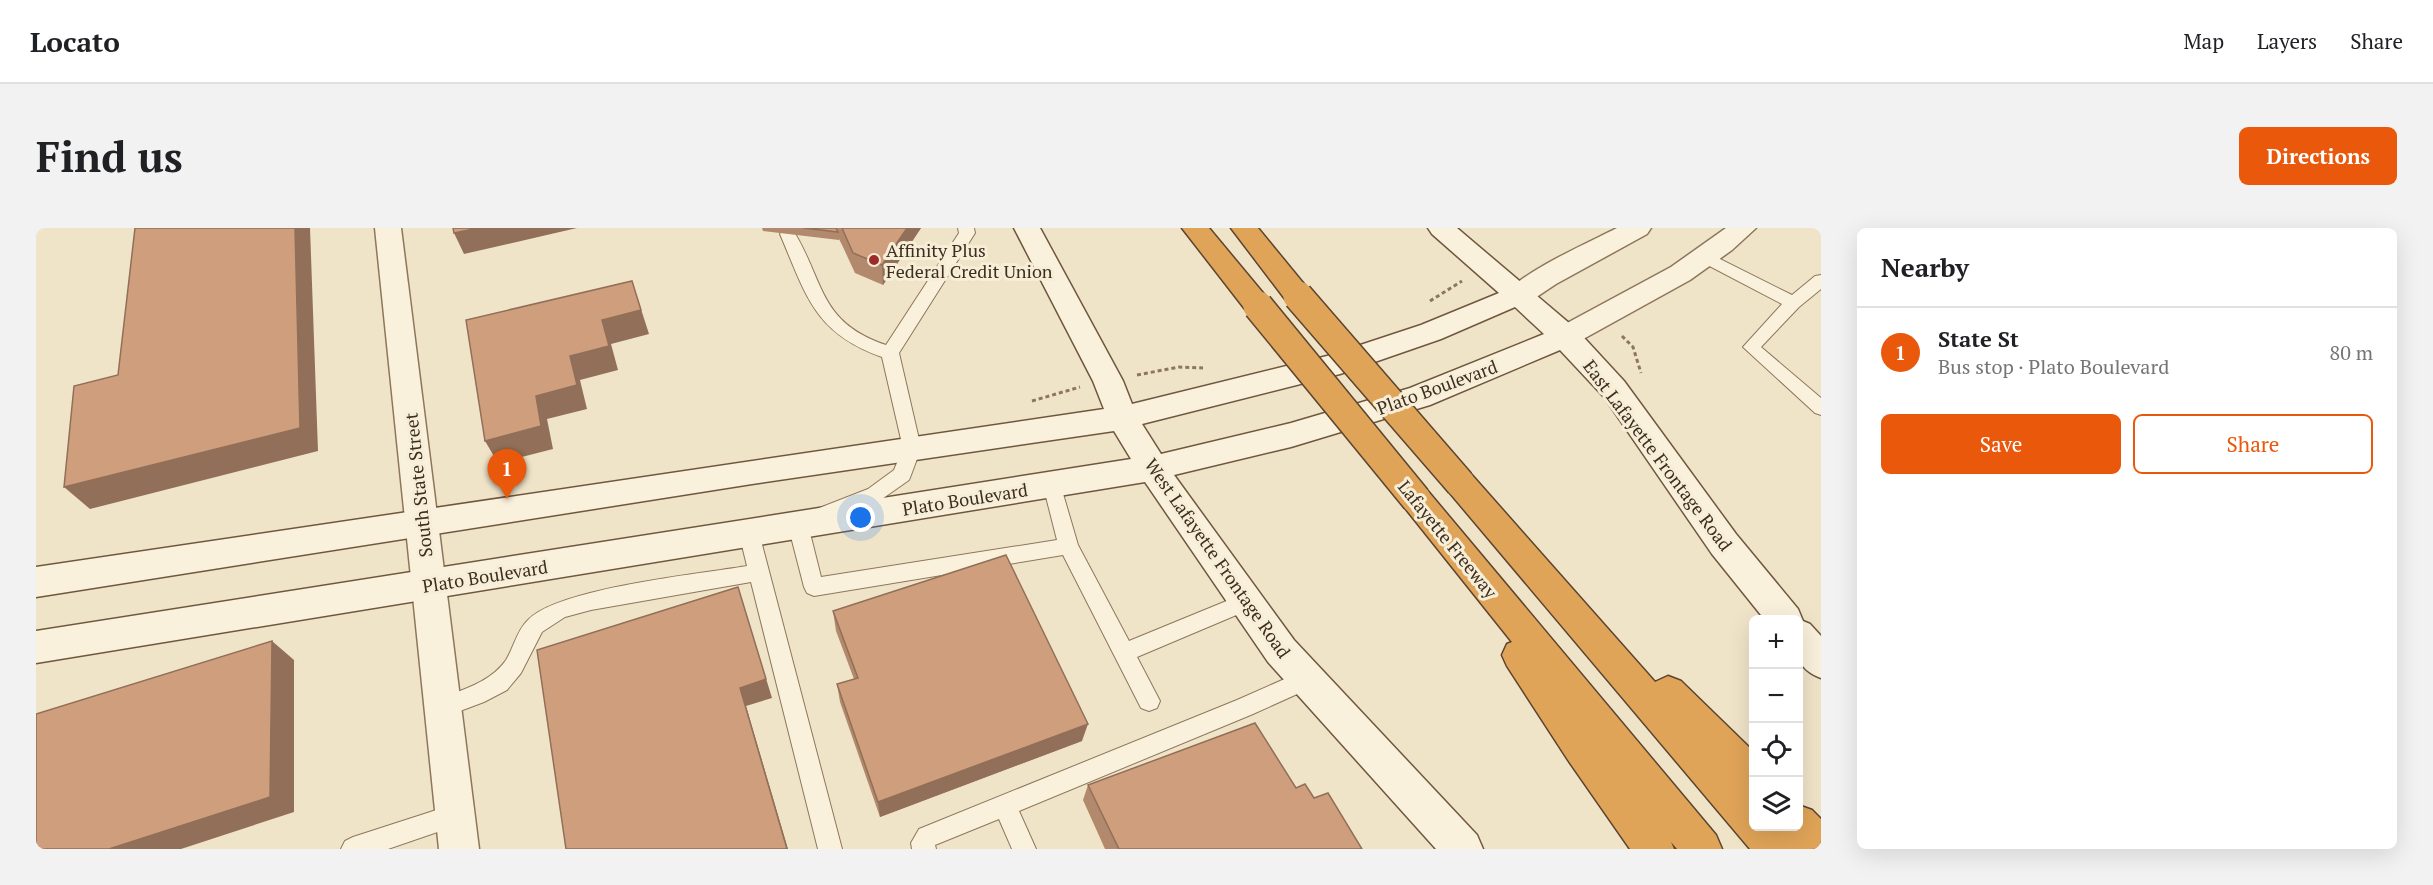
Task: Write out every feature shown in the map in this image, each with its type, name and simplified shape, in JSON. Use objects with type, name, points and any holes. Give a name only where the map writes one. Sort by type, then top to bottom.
[{"type":"highway","name":"Lafayette Freeway","points":[[1195,228],[1702,849]]},
{"type":"highway","points":[[1244,228],[1298,296],[1749,817]]},
{"type":"highway","points":[[1483,510],[1752,777]]},
{"type":"highway","points":[[1438,527],[1542,689],[1654,849]]},
{"type":"highway","points":[[1803,829],[1821,846]]},
{"type":"highway","points":[[1761,831],[1776,849]]},
{"type":"main road","name":"South State Street","points":[[388,228],[457,832]]},
{"type":"main road","name":"West Lafayette Frontage Road","points":[[1027,228],[1108,381],[1122,418],[1153,468],[1246,602],[1281,651],[1463,849]]},
{"type":"main road","name":"East Lafayette Frontage Road","points":[[1441,228],[1566,336],[1614,389],[1724,544],[1782,615]]},
{"type":"main road","points":[[36,582],[421,522],[1122,418],[1330,366],[1431,332],[1519,295],[1546,277],[1638,228]]},
{"type":"main road","name":"Plato Boulevard","points":[[36,647],[1153,468],[1291,435],[1419,397],[1566,336],[1621,308],[1704,256],[1743,228]]},
{"type":"main road","points":[[1803,641],[1821,662]]},
{"type":"lane","points":[[966,228],[968,233],[890,353],[912,448],[902,475],[875,494],[798,525],[814,587],[1068,546]]},
{"type":"lane","points":[[788,234],[817,297],[832,320],[848,334],[866,345],[890,353]]},
{"type":"lane","points":[[1704,256],[1793,303]]},
{"type":"lane","points":[[1821,280],[1793,303],[1750,347],[1821,408]]},
{"type":"lane","points":[[1052,485],[1068,546],[1149,701]]},
{"type":"lane","points":[[749,533],[830,849]]},
{"type":"lane","points":[[444,707],[499,683],[514,666],[535,626],[560,610],[591,601],[759,572]]},
{"type":"lane","points":[[1124,653],[1246,602]]},
{"type":"lane","points":[[924,849],[923,843],[927,837],[1245,707],[1307,679]]},
{"type":"lane","points":[[1005,805],[1024,849]]},
{"type":"lane","points":[[353,849],[457,832]]},
{"type":"building","points":[[135,228],[295,228],[300,428],[64,487],[74,386],[118,375]]},
{"type":"building","points":[[453,228],[478,228],[454,233]]},
{"type":"building","points":[[804,228],[836,228],[838,232]]},
{"type":"building","points":[[842,228],[907,228],[882,265],[853,253]]},
{"type":"building","points":[[632,281],[641,310],[602,320],[609,346],[570,356],[577,385],[536,396],[541,426],[485,441],[466,320]]},
{"type":"building","points":[[1006,555],[1088,724],[878,802],[837,684],[858,678],[833,611]]},
{"type":"building","points":[[738,587],[766,679],[740,688],[787,849],[566,849],[537,650]]},
{"type":"building","points":[[272,641],[270,797],[109,849],[36,849],[36,714]]},
{"type":"building","points":[[1255,723],[1296,788],[1305,784],[1314,798],[1328,793],[1362,849],[1119,849],[1088,785]]},
{"type":"place","name":"Affinity Plus Federal Credit Union","points":[[874,260]]},
{"type":"place","name":"State St","points":[[507,499]]}]
